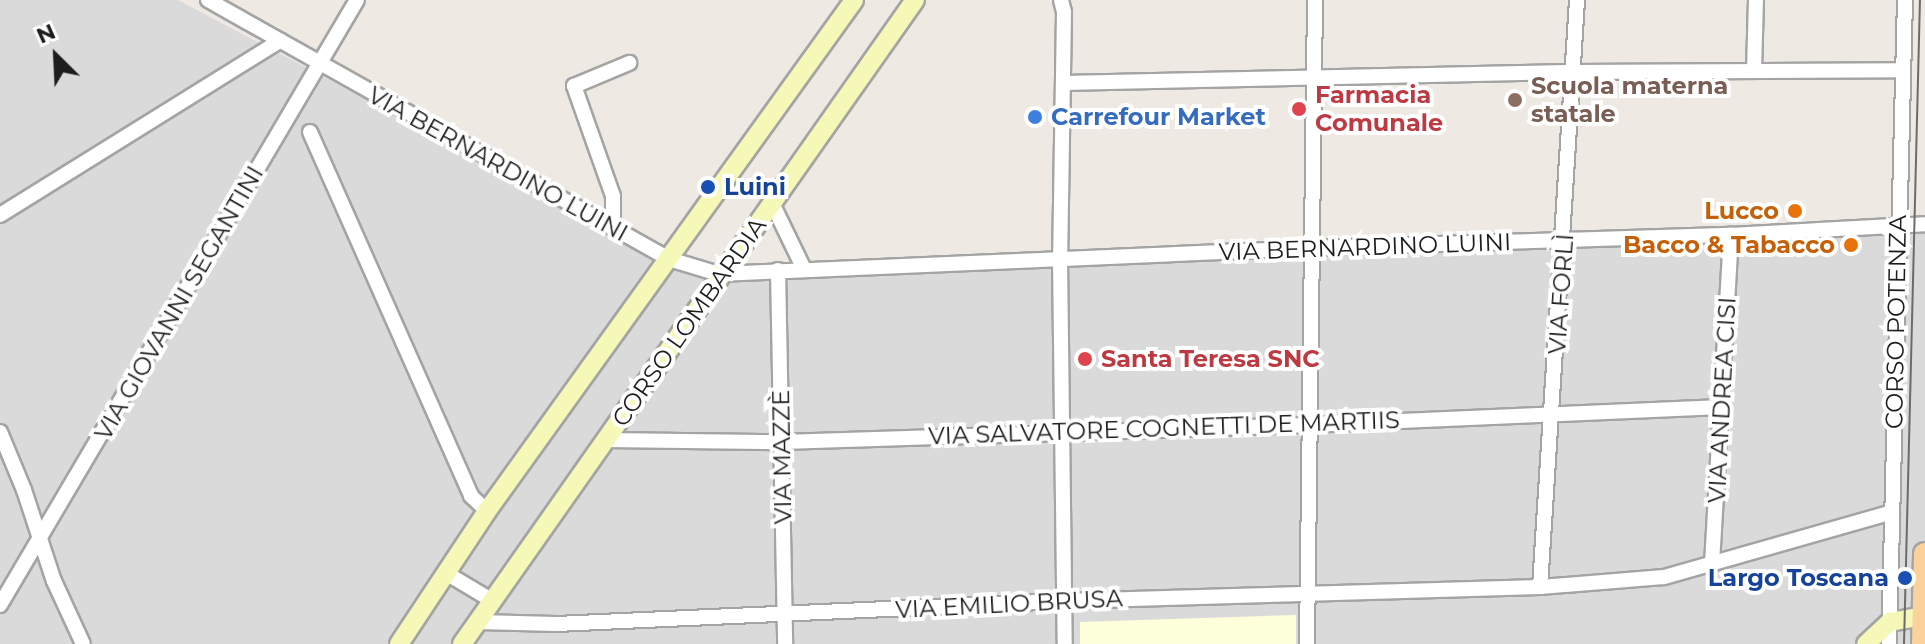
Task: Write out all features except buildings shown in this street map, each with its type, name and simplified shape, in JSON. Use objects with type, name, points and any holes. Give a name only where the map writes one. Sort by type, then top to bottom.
[{"type":"main road","points":[[1923,644],[1925,554]]},
{"type":"street","name":"VIA BERNARDINO LUINI","points":[[208,0],[669,259],[719,274],[1312,248],[1731,235],[1925,224]]},
{"type":"street","name":"VIA GIOVANNI SEGANTINI","points":[[0,605],[357,0]]},
{"type":"street","points":[[399,644],[487,511],[854,0]]},
{"type":"street","name":"CORSO LOMBARDIA","points":[[462,644],[719,274],[773,205],[915,0]]},
{"type":"street","points":[[1061,0],[1060,258],[1065,644]]},
{"type":"street","points":[[1307,644],[1315,0]]},
{"type":"street","name":"VIA FORLÌ","points":[[1540,587],[1577,0]]},
{"type":"street","points":[[1754,71],[1756,0]]},
{"type":"street","name":"CORSO POTENZA","points":[[1889,644],[1905,0]]},
{"type":"street","points":[[0,215],[280,41]]},
{"type":"street","points":[[613,228],[613,196],[574,86],[629,63]]},
{"type":"street","points":[[1063,83],[1314,76],[1903,70]]},
{"type":"street","points":[[310,132],[471,496],[487,511]]},
{"type":"street","points":[[773,205],[804,269]]},
{"type":"street","name":"VIA ANDREA CISI","points":[[1712,564],[1731,235]]},
{"type":"street","name":"VIA MAZZÈ","points":[[778,270],[785,644]]},
{"type":"street","name":"VIA SALVATORE COGNETTI DE MARTIIS","points":[[606,440],[782,442],[1310,425],[1721,407]]},
{"type":"street","points":[[0,432],[54,581],[83,644]]},
{"type":"street","name":"VIA EMILIO BRUSA","points":[[478,622],[556,624],[1064,601],[1540,587],[1664,577],[1892,512]]},
{"type":"street","points":[[446,573],[493,601]]},
{"type":"street","points":[[1866,644],[1890,622],[1924,616]]},
{"type":"shaded area","points":[[0,0],[178,0],[669,259],[719,274],[1925,226],[1925,644],[0,644]]},
{"type":"shaded area","points":[[1296,615],[1296,644],[1080,644],[1080,622]]},
{"type":"tram line","points":[[1904,644],[1920,0]]},
{"type":"place","name":"Scuola materna statale","points":[[1515,100]]},
{"type":"place","name":"Farmacia Comunale","points":[[1299,109]]},
{"type":"place","name":"Carrefour Market","points":[[1035,117]]},
{"type":"place","name":"Luini","points":[[708,187]]},
{"type":"place","name":"Lucco","points":[[1795,211]]},
{"type":"place","name":"Bacco & Tabacco","points":[[1851,245]]},
{"type":"place","name":"Santa Teresa SNC","points":[[1085,359]]},
{"type":"place","name":"Largo Toscana","points":[[1905,578]]}]
